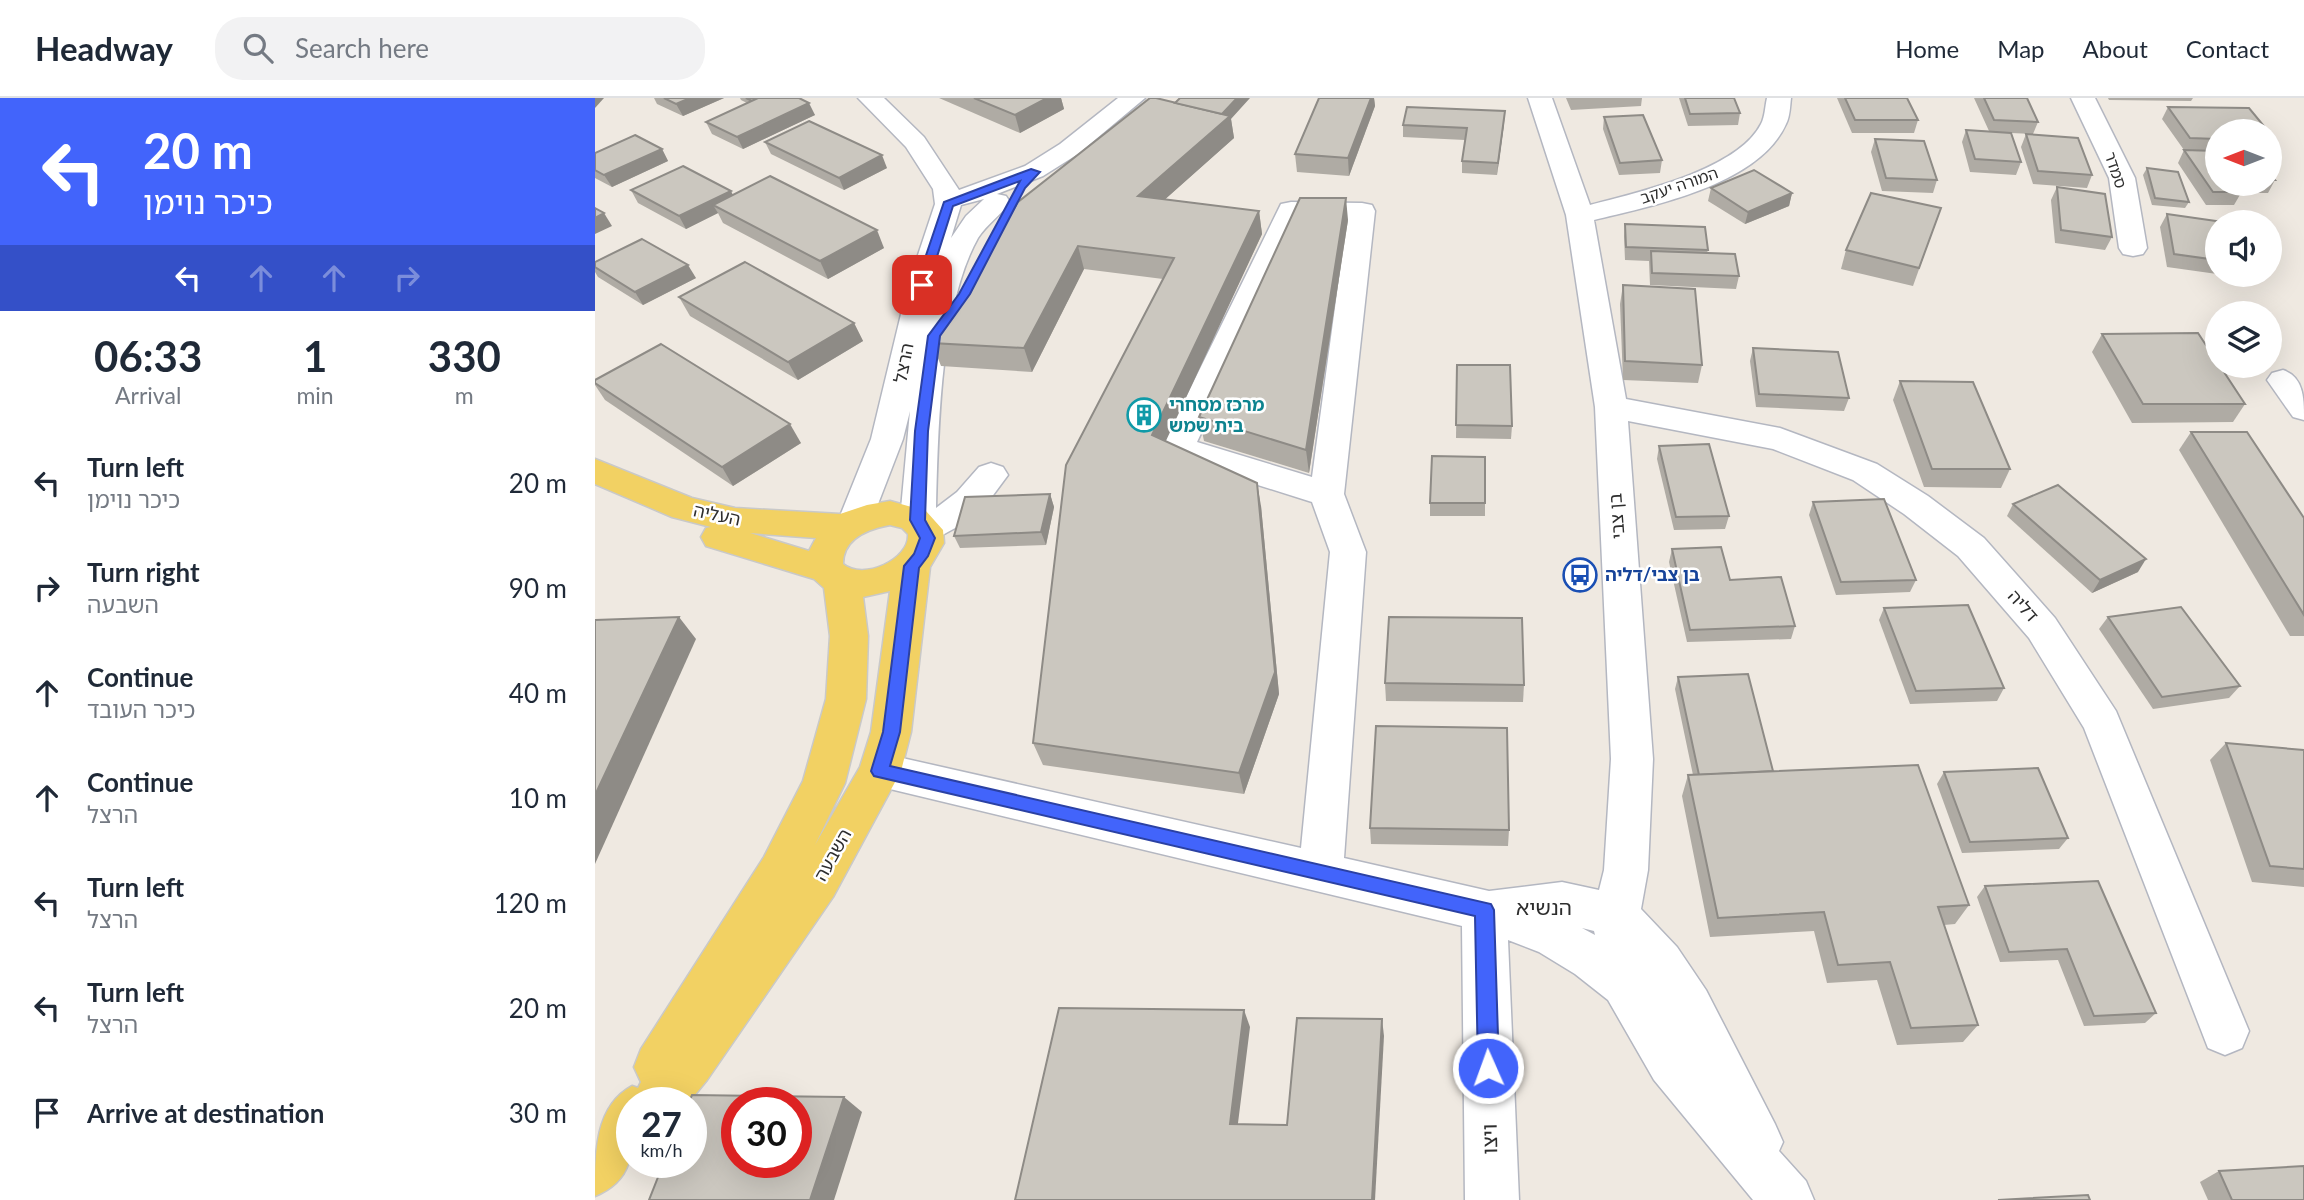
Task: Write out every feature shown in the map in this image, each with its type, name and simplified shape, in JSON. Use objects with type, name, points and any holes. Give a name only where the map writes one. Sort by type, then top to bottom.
[{"type":"main road","name":"העליה","points":[[595,471],[684,508],[735,520],[852,524]]},
{"type":"main road","name":"העליה","points":[[595,480],[648,514],[677,526],[781,554],[834,575]]},
{"type":"main road","points":[[646,1087],[780,871],[824,783],[846,699],[849,636],[834,575],[824,559],[827,547],[852,524],[890,513],[921,525],[927,538],[926,547],[912,566],[885,581],[870,584],[834,575]]},
{"type":"main road","name":"השבעה","points":[[670,1087],[690,1063],[817,883],[880,771],[891,732],[912,566]]},
{"type":"main road","points":[[595,1170],[616,1137]]},
{"type":"main road","points":[[595,1177],[616,1152]]},
{"type":"street","points":[[870,98],[915,142],[946,189],[948,204]]},
{"type":"street","name":"בן צבי","points":[[1540,98],[1580,215],[1611,407],[1632,759],[1626,870],[1617,915],[1618,950],[1625,984]]},
{"type":"street","name":"המורה יעקב","points":[[1580,215],[1625,204],[1723,171],[1756,149],[1773,130],[1780,112],[1779,98]]},
{"type":"street","name":"סמדר","points":[[2083,98],[2122,178],[2133,248]]},
{"type":"street","name":"הרצל","points":[[921,525],[922,431],[934,336],[943,292],[960,245],[979,218],[1069,149],[1124,100]]},
{"type":"street","name":"הרצל","points":[[948,204],[976,207],[1017,187]]},
{"type":"street","name":"הרצל","points":[[948,204],[1017,187]]},
{"type":"street","name":"הרצל","points":[[852,524],[887,439],[919,298],[948,204]]},
{"type":"street","points":[[1321,872],[1348,552],[1327,494],[1362,211],[1291,210],[1178,448],[1327,494]]},
{"type":"street","points":[[2283,380],[2304,410]]},
{"type":"street","name":"דליה","points":[[1611,407],[1780,439],[1865,472],[1916,505],[1971,547],[2042,628],[2102,723],[2225,1031]]},
{"type":"street","points":[[921,525],[951,518],[972,500],[991,475]]},
{"type":"street","points":[[880,771],[1484,910]]},
{"type":"street","name":"הנשיא","points":[[1484,910],[1562,903],[1617,915],[1660,963],[1689,1006],[1787,1200]]},
{"type":"street","name":"הנשיא","points":[[1484,910],[1555,937],[1591,958],[1625,984],[1671,1063],[1787,1200]]},
{"type":"street","name":"ויצו","points":[[1484,910],[1492,1200]]},
{"type":"building","points":[[664,98],[690,98],[676,104]]},
{"type":"building","points":[[758,98],[799,98],[809,103],[737,137],[706,122]]},
{"type":"building","points":[[974,98],[1047,98],[1015,115]]},
{"type":"building","name":"מרכז מסחרי בית שמש","points":[[1150,98],[1230,116],[1138,196],[1259,211],[1152,435],[1257,483],[1275,672],[1239,773],[1033,743],[1066,465],[1174,258],[1078,246],[1024,348],[932,343],[1018,202]]},
{"type":"building","points":[[1180,98],[1237,98],[1222,114],[1175,103]]},
{"type":"building","points":[[1319,98],[1371,98],[1348,158],[1295,154]]},
{"type":"building","points":[[1685,98],[1734,98],[1740,113],[1690,114]]},
{"type":"building","points":[[1845,98],[1907,98],[1918,120],[1855,120]]},
{"type":"building","points":[[1984,98],[2027,98],[2038,122],[1994,120]]},
{"type":"building","points":[[1407,107],[1505,111],[1498,163],[1462,161],[1467,128],[1403,125]]},
{"type":"building","points":[[2168,107],[2249,108],[2258,119],[2205,119],[2205,139],[2190,138]]},
{"type":"building","points":[[1643,115],[1662,160],[1620,163],[1604,117]]},
{"type":"building","points":[[809,121],[882,155],[839,178],[765,142]]},
{"type":"building","points":[[1966,130],[2011,133],[2021,162],[1975,159]]},
{"type":"building","points":[[2026,134],[2078,138],[2092,175],[2038,171]]},
{"type":"building","points":[[635,135],[662,149],[604,175],[595,170],[595,153]]},
{"type":"building","points":[[1875,139],[1924,141],[1937,180],[1886,178]]},
{"type":"building","points":[[2184,150],[2205,151],[2205,180]]},
{"type":"building","points":[[683,166],[731,191],[679,216],[631,190]]},
{"type":"building","points":[[2147,168],[2178,172],[2189,202],[2155,198]]},
{"type":"building","points":[[1754,170],[1792,193],[1748,212],[1711,188]]},
{"type":"building","points":[[770,176],[877,230],[820,261],[713,205]]},
{"type":"building","points":[[2057,187],[2105,194],[2112,237],[2061,230]]},
{"type":"building","points":[[1871,193],[1941,208],[1919,268],[1846,250]]},
{"type":"building","name":"מרכז מסחרי בית שמש","points":[[1300,198],[1346,198],[1306,450],[1199,417]]},
{"type":"building","points":[[595,208],[604,213],[595,218]]},
{"type":"building","points":[[2167,214],[2205,219],[2205,258],[2174,254]]},
{"type":"building","points":[[1625,224],[1705,227],[1708,250],[1626,247]]},
{"type":"building","points":[[642,239],[688,265],[635,292],[595,267],[595,262]]},
{"type":"building","points":[[1651,251],[1735,254],[1739,276],[1652,273]]},
{"type":"building","points":[[745,262],[854,323],[788,362],[679,297]]},
{"type":"building","points":[[1623,285],[1695,289],[1702,365],[1625,361]]},
{"type":"building","points":[[2198,333],[2205,344],[2205,378],[2228,378],[2245,404],[2143,404],[2102,334]]},
{"type":"building","points":[[661,344],[790,424],[722,467],[595,383],[595,380]]},
{"type":"building","points":[[1753,348],[1838,352],[1849,398],[1759,394]]},
{"type":"building","points":[[1457,365],[1510,365],[1512,426],[1456,425]]},
{"type":"building","points":[[1900,381],[1973,382],[2010,469],[1932,469]]},
{"type":"building","points":[[2191,432],[2247,432],[2304,518],[2304,615]]},
{"type":"building","points":[[1709,444],[1729,516],[1676,517],[1659,446]]},
{"type":"building","points":[[1432,456],[1485,457],[1485,503],[1430,503]]},
{"type":"building","points":[[2058,485],[2146,559],[2100,580],[2013,504]]},
{"type":"building","points":[[1050,494],[1041,532],[954,536],[965,497]]},
{"type":"building","points":[[1884,499],[1916,580],[1841,582],[1813,502]]},
{"type":"building","points":[[1721,547],[1730,580],[1781,577],[1795,626],[1690,630],[1672,549]]},
{"type":"building","points":[[1968,605],[2004,688],[1916,691],[1884,608]]},
{"type":"building","points":[[2181,607],[2240,686],[2162,697],[2108,617]]},
{"type":"building","points":[[679,617],[595,795],[595,620]]},
{"type":"building","points":[[1389,617],[1522,618],[1524,685],[1385,683]]},
{"type":"building","points":[[1748,674],[1773,771],[1699,775],[1678,677]]},
{"type":"building","points":[[1376,726],[1507,728],[1509,830],[1370,828]]},
{"type":"building","points":[[2226,743],[2304,750],[2304,869],[2270,866]]},
{"type":"building","points":[[1918,765],[1969,905],[1938,907],[1978,1025],[1911,1028],[1890,962],[1838,965],[1824,912],[1718,918],[1688,775]]},
{"type":"building","points":[[2038,768],[2068,838],[1970,842],[1944,772]]},
{"type":"building","points":[[2098,881],[2156,1013],[2094,1016],[2067,949],[2009,952],[1985,886]]},
{"type":"building","points":[[1059,1008],[1244,1010],[1230,1124],[1287,1125],[1297,1018],[1382,1019],[1372,1200],[1015,1200]]},
{"type":"building","points":[[707,1095],[721,1095],[721,1178],[812,1178],[812,1097],[844,1097],[810,1200],[649,1200],[658,1178],[707,1178]]},
{"type":"building","points":[[2304,1166],[2304,1200],[2232,1200],[2219,1171]]},
{"type":"building","points":[[2088,1195],[2090,1200],[1998,1200]]},
{"type":"place","name":"מרכז מסחרי בית שמש","points":[[1144,415]]},
{"type":"place","name":"בן צבי/דליה","points":[[1580,575]]},
{"type":"route","points":[[922,285],[948,204],[1034,172],[1020,187],[964,294],[934,336],[922,431],[918,520],[925,529],[926,547],[912,566],[891,732],[880,771],[1484,910],[1488,1068]]}]
